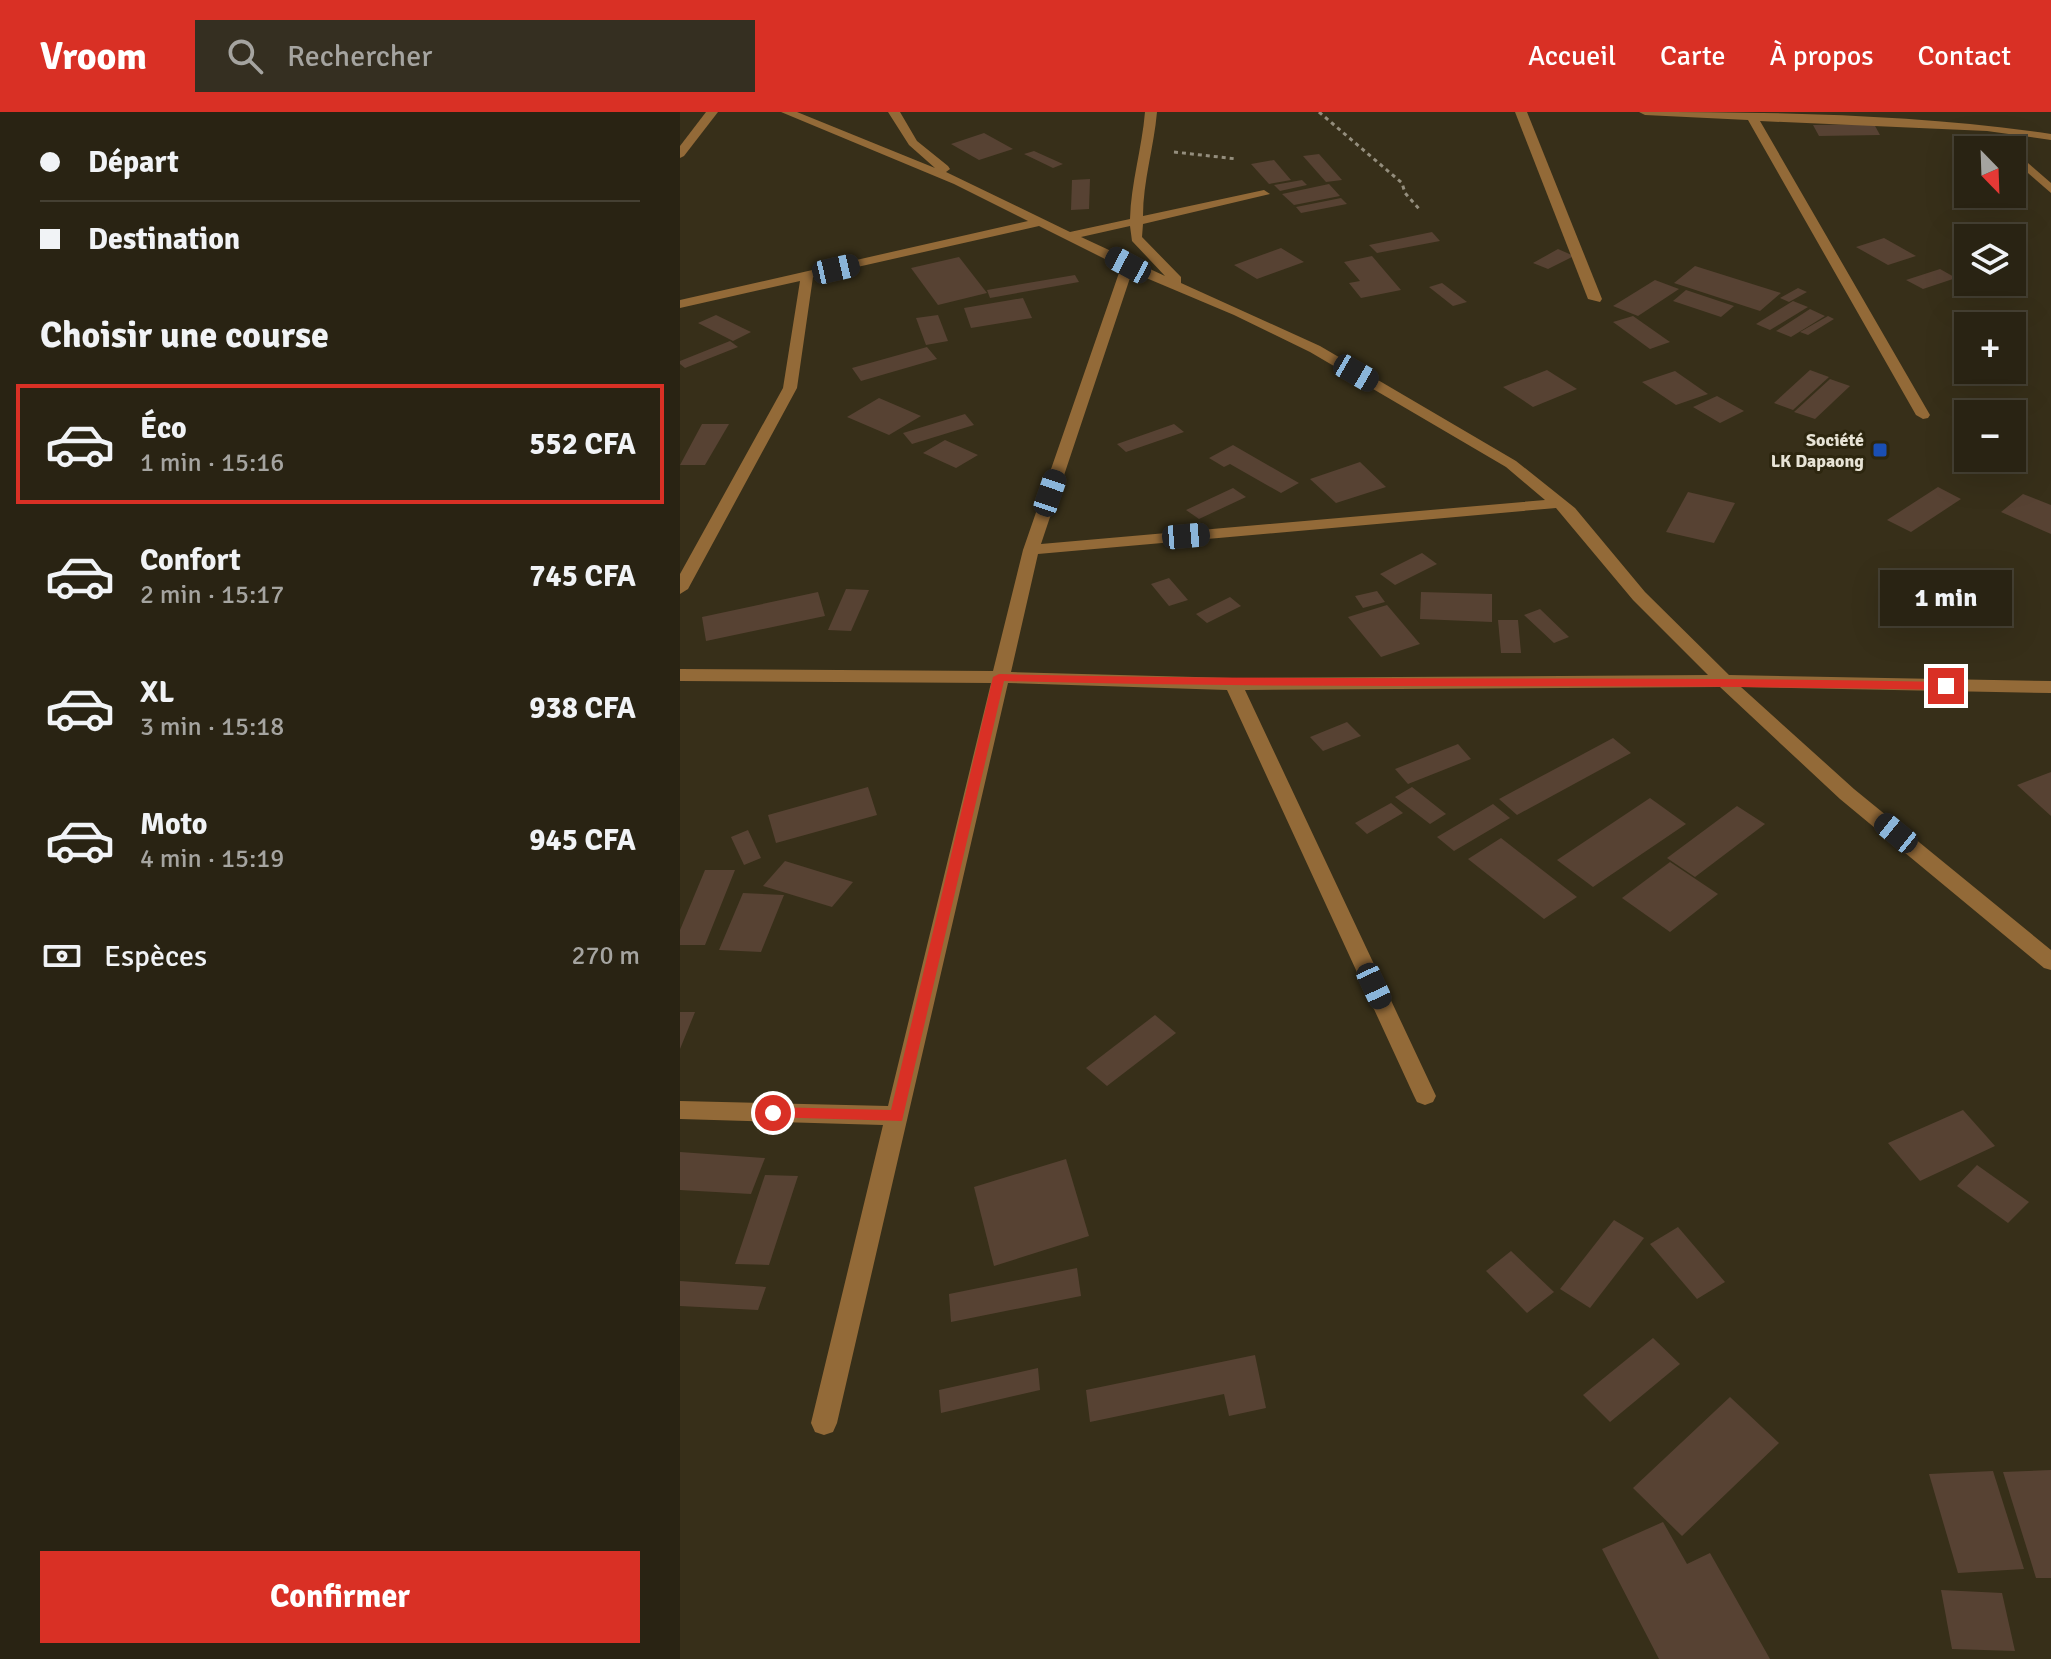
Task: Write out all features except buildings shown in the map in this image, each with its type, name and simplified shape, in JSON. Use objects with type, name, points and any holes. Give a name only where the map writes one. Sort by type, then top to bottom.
[{"type":"street","points":[[680,154],[712,112]]},
{"type":"street","points":[[787,112],[958,181],[1128,265],[1181,285],[1315,349],[1511,464],[1569,511],[1639,596],[1724,681],[1847,794],[2051,962]]},
{"type":"street","points":[[894,112],[913,143],[958,181]]},
{"type":"street","points":[[1151,112],[1148,149],[1137,191],[1136,238],[1181,285]]},
{"type":"street","points":[[1521,112],[1595,299]]},
{"type":"street","points":[[1645,112],[1987,128],[2051,137]]},
{"type":"street","points":[[1974,112],[1995,136]]},
{"type":"street","points":[[1751,115],[1923,415]]},
{"type":"street","points":[[2026,166],[2051,189]]},
{"type":"street","points":[[1072,235],[1264,194]]},
{"type":"street","points":[[682,302],[1043,221]]},
{"type":"street","points":[[824,1423],[1031,550],[1128,265]]},
{"type":"street","points":[[680,589],[790,388],[807,276]]},
{"type":"street","points":[[1031,550],[1559,503]]},
{"type":"street","points":[[680,675],[999,677],[1233,684],[1724,681],[2051,687]]},
{"type":"street","points":[[1233,684],[1425,1096]]},
{"type":"street","points":[[680,1110],[897,1116]]},
{"type":"path","points":[[1319,112],[1402,183],[1405,193],[1421,211]]},
{"type":"path","points":[[1148,149],[1237,159]]},
{"type":"place","name":"Société LK Dapaong","points":[[1880,450]]},
{"type":"route","points":[[773,1113],[897,1116],[999,677],[1233,684],[1724,681],[1946,686]]}]
